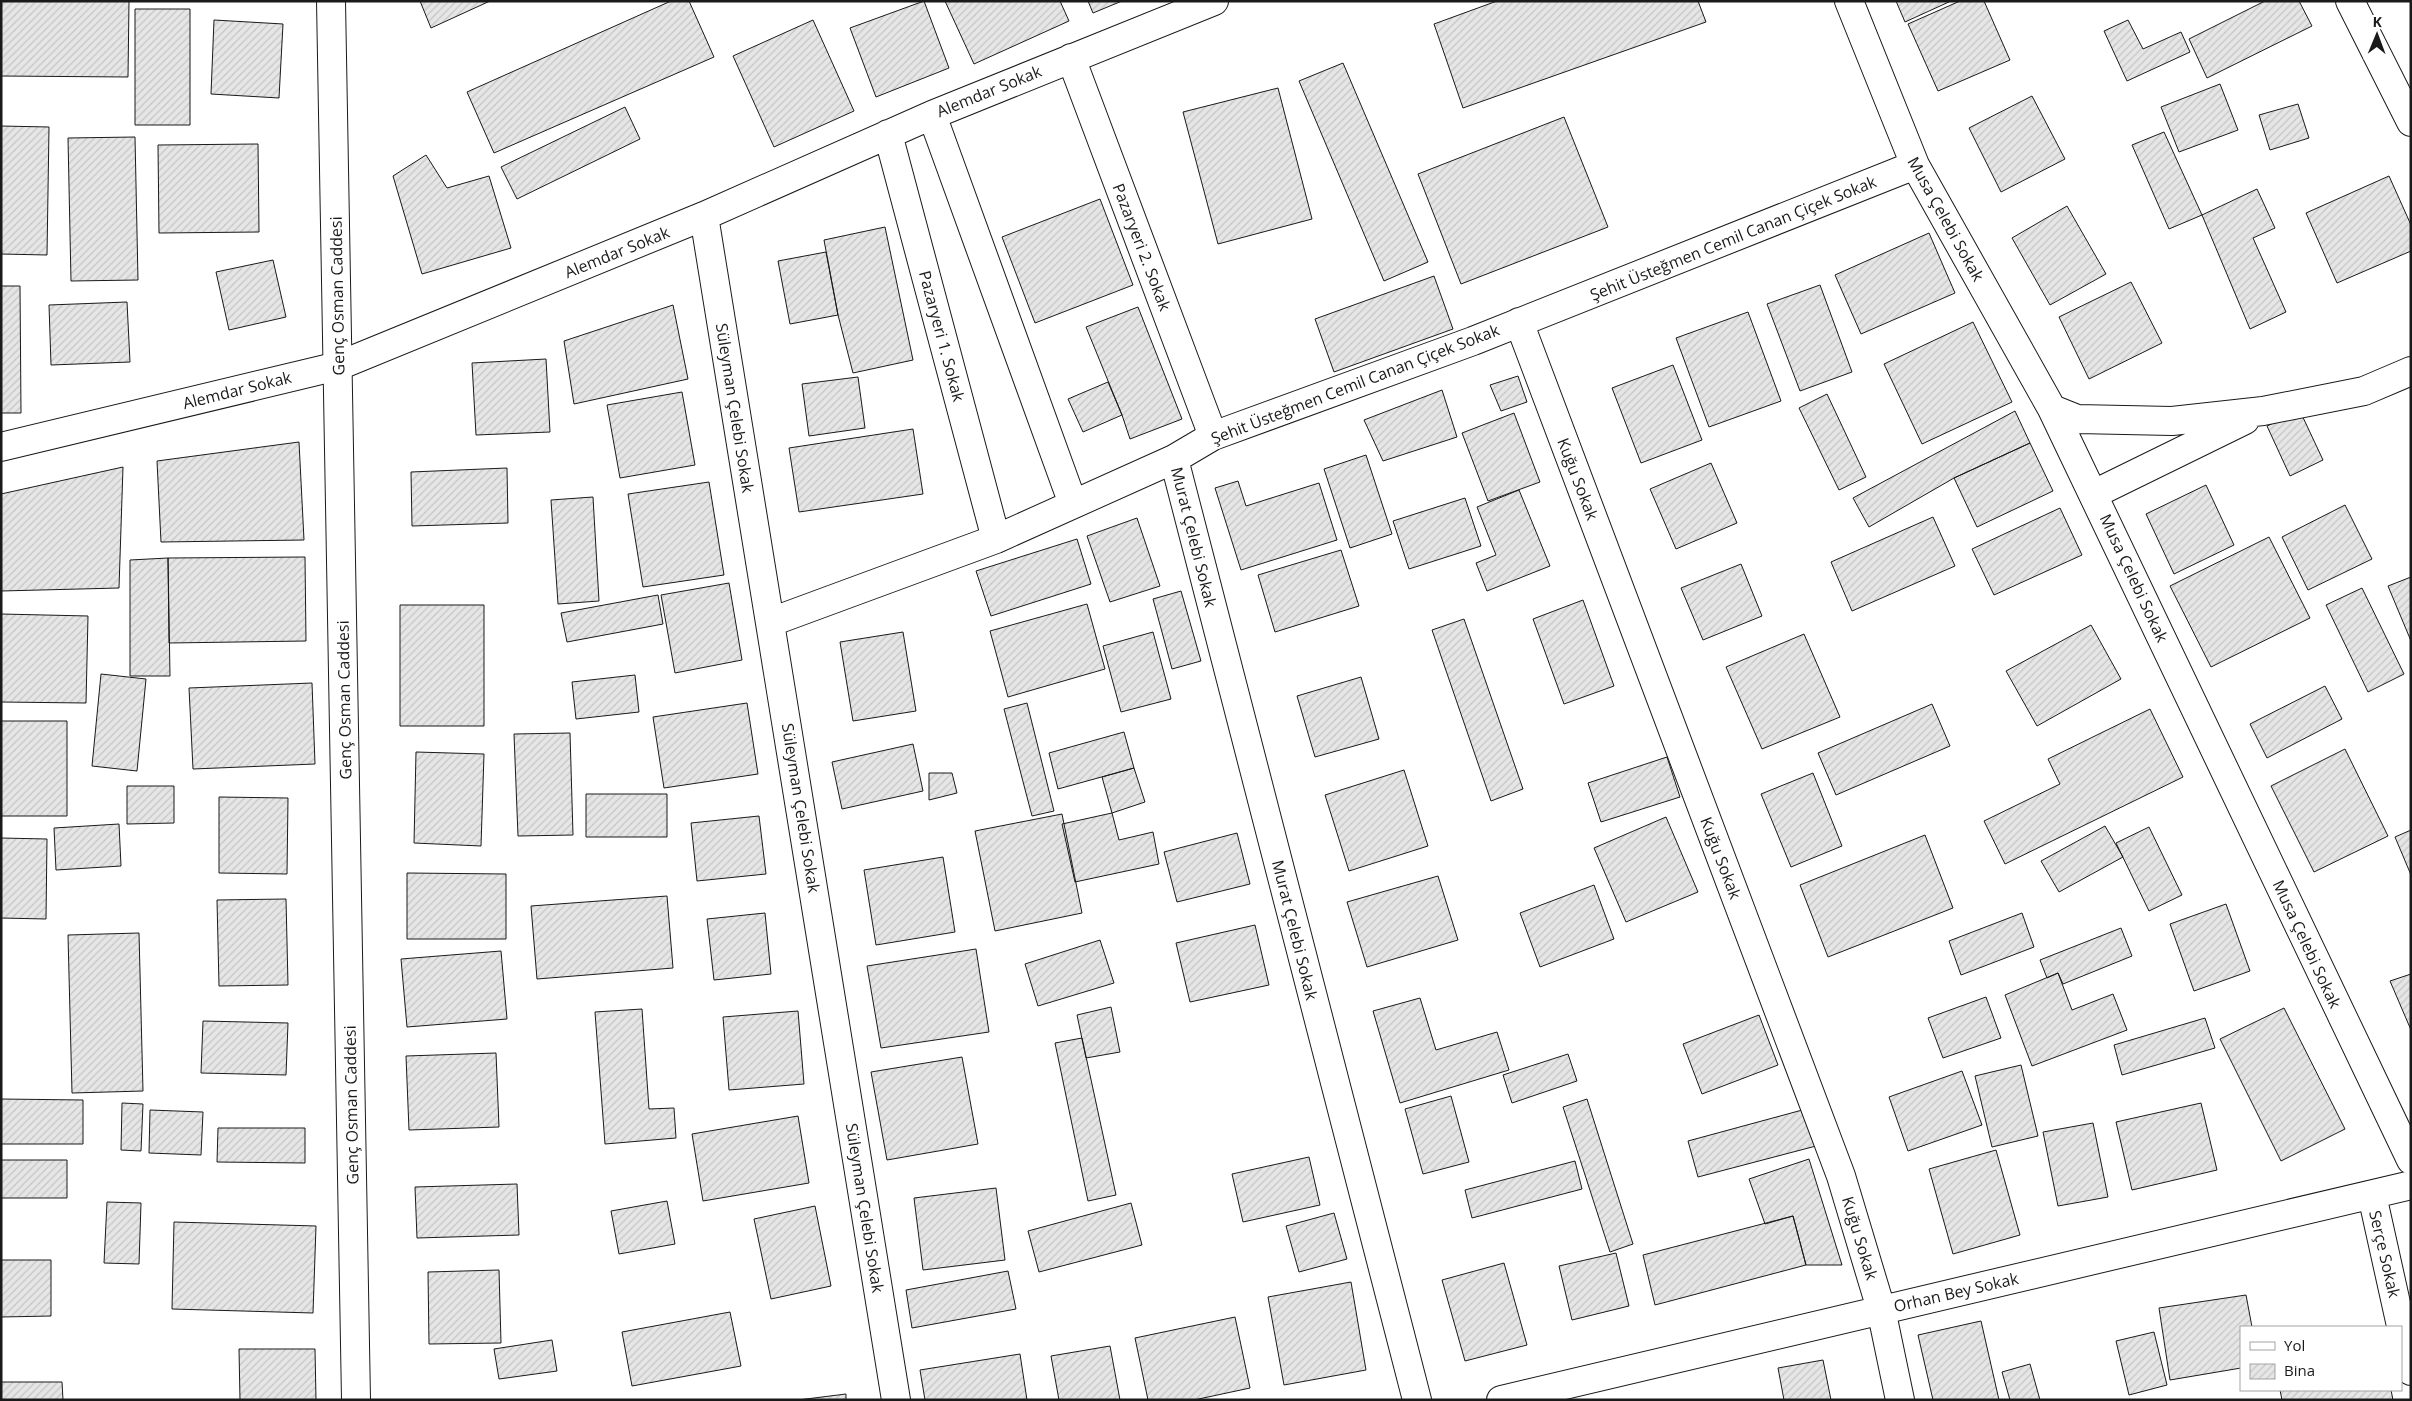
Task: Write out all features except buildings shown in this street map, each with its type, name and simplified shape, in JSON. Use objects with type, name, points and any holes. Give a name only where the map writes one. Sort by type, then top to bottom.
[{"type":"street","name":"Genç Osman Caddesi","points":[[331,1],[356,1400]]},
{"type":"street","name":"Alemdar Sokak","points":[[1,447],[338,366],[704,216],[932,115],[1214,1]]},
{"type":"street","name":"Musa Çelebi Sokak","points":[[1849,1],[1915,165],[2052,410],[2094,494],[2411,1160]]},
{"type":"street","points":[[2350,1],[2411,122]]},
{"type":"street","name":"Pazaryeri 2. Sokak","points":[[1071,58],[1213,436]]},
{"type":"street","points":[[932,115],[1073,504]]},
{"type":"street","name":"Pazaryeri 1. Sokak","points":[[888,134],[996,538]]},
{"type":"street","name":"Şehit Üsteğmen Cemil Canan Çiçek Sokak","points":[[771,622],[996,538],[1174,459],[1213,436],[1519,322],[1915,165]]},
{"type":"street","name":"Süleyman Çelebi Sokak","points":[[704,216],[896,1400]]},
{"type":"street","name":"Kuğu Sokak","points":[[1519,322],[1841,1176],[1881,1309],[1900,1400]]},
{"type":"street","points":[[2052,410],[2077,419],[2172,421],[2263,411],[2364,390],[2411,371]]},
{"type":"street","points":[[2094,494],[2263,411]]},
{"type":"street","name":"Murat Çelebi Sokak","points":[[1174,459],[1417,1400]]},
{"type":"street","name":"Orhan Bey Sokak","points":[[1501,1400],[1881,1309],[2372,1196],[2411,1185]]},
{"type":"street","name":"Serçe Sokak","points":[[2372,1196],[2401,1326]]},
{"type":"street","name":"Serçe Sokak","points":[[2402,1331],[2411,1371]]}]
